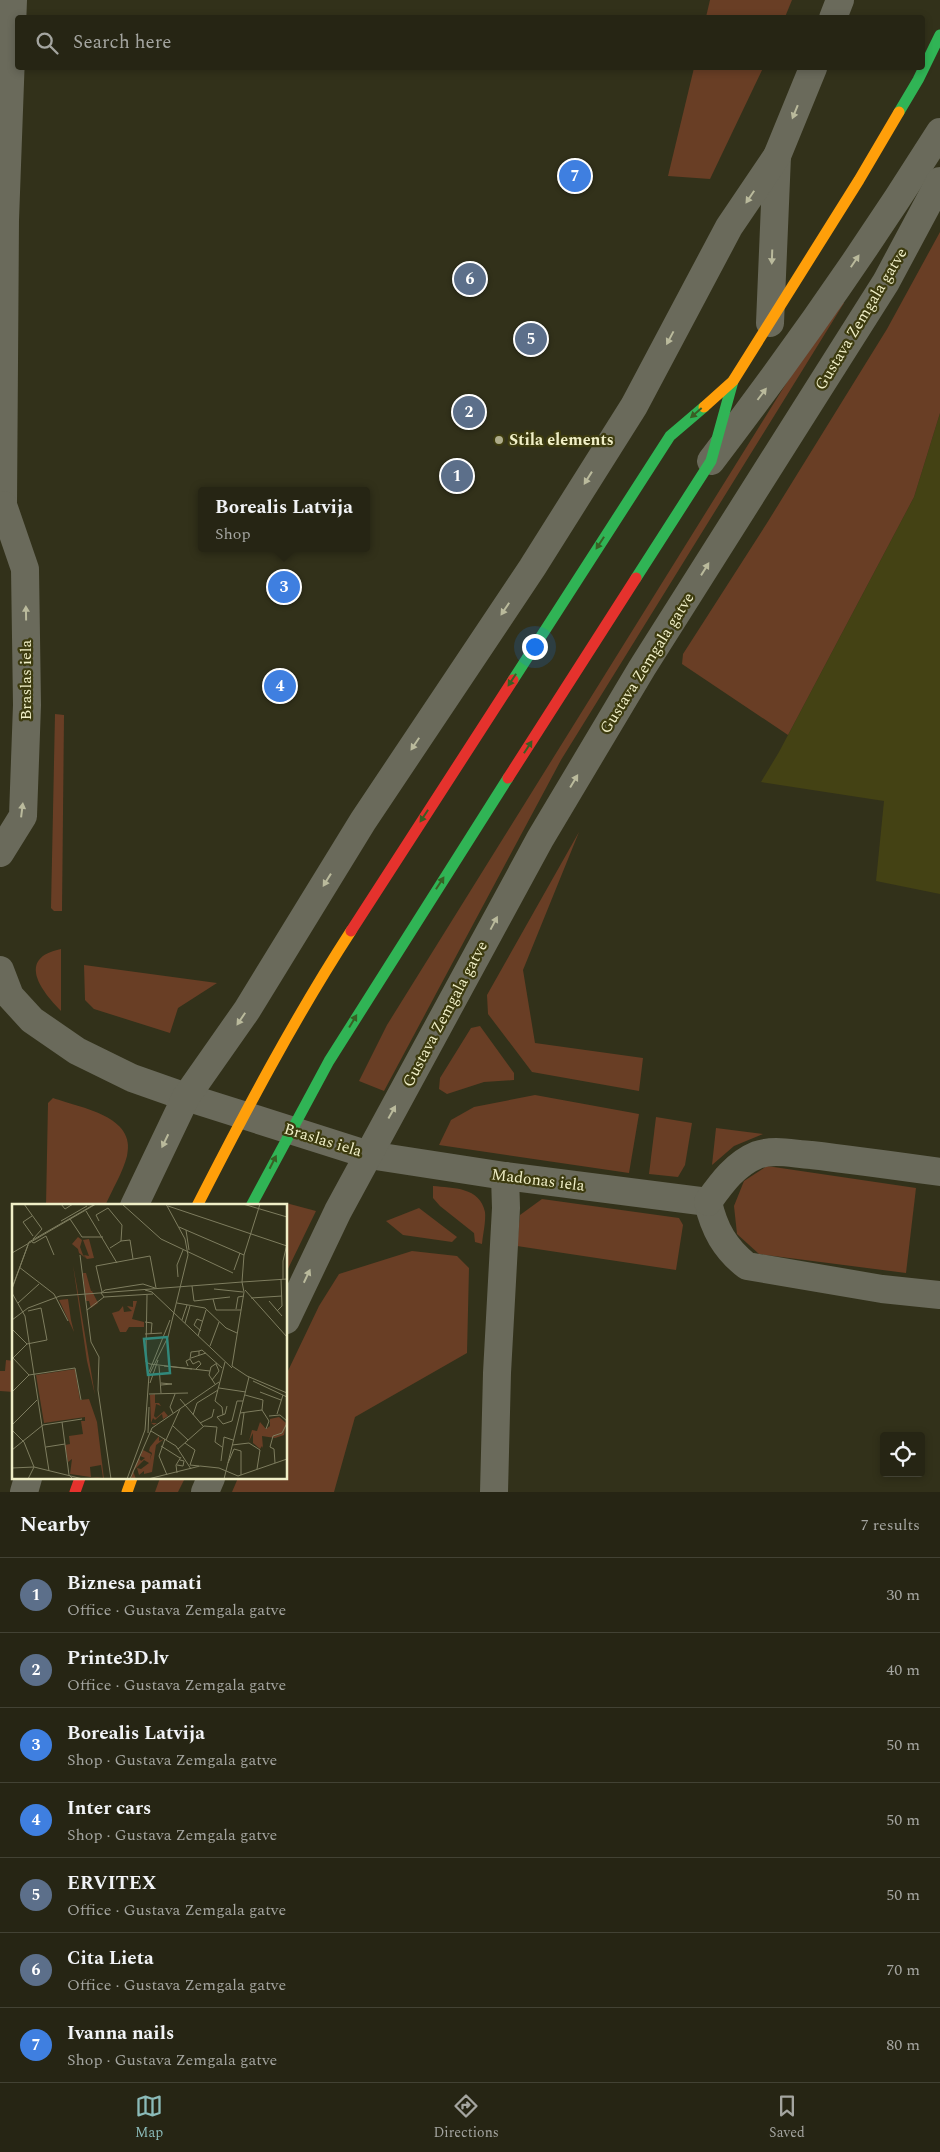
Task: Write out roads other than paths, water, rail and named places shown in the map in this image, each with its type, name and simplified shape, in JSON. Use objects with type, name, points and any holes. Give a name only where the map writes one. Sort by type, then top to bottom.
[{"type":"main road","name":"Gustava Zemgala gatve","points":[[925,66],[940,35]]},
{"type":"main road","name":"Gustava Zemgala gatve","points":[[199,1204],[238,1125],[314,989],[670,436],[733,381],[864,171],[923,70]]},
{"type":"main road","name":"Gustava Zemgala gatve","points":[[253,1204],[329,1061],[370,994],[711,461],[733,381]]},
{"type":"main road","points":[[75,1492],[79,1480]]},
{"type":"main road","points":[[127,1492],[131,1480]]},
{"type":"street","name":"Braslas iela","points":[[0,853],[23,816],[27,706],[25,569],[2,510],[5,220],[13,0]]},
{"type":"street","points":[[834,15],[840,0]]},
{"type":"street","points":[[135,1204],[186,1097],[247,1010],[363,821],[532,568],[634,406],[729,227],[777,156],[811,70]]},
{"type":"street","name":"Gustava Zemgala gatve","points":[[711,461],[780,370],[940,132]]},
{"type":"street","points":[[770,323],[777,156]]},
{"type":"street","name":"Gustava Zemgala gatve","points":[[369,1155],[540,839],[642,668],[886,282],[940,181]]},
{"type":"street","name":"Braslas iela","points":[[0,970],[10,996],[32,1020],[70,1046],[132,1078],[369,1155],[338,1211],[288,1316]]},
{"type":"street","points":[[940,1172],[776,1152],[757,1155],[738,1167],[708,1202],[712,1222],[722,1241],[734,1256],[747,1266],[882,1289],[940,1295]]},
{"type":"street","name":"Madonas iela","points":[[369,1155],[505,1176],[708,1202]]},
{"type":"street","points":[[494,1492],[497,1373],[506,1208],[505,1176]]},
{"type":"street","points":[[205,1492],[210,1480]]},
{"type":"place","name":"Ivanna nails","points":[[575,176]]},
{"type":"place","name":"Cita Lieta","points":[[470,279]]},
{"type":"place","name":"ERVITEX","points":[[531,339]]},
{"type":"place","name":"Printe3D.lv","points":[[469,412]]},
{"type":"place","name":"Stila elements","points":[[499,440]]},
{"type":"place","name":"Biznesa pamati","points":[[457,476]]},
{"type":"place","name":"Borealis Latvija","points":[[284,587]]},
{"type":"place","name":"Inter cars","points":[[280,686]]}]
